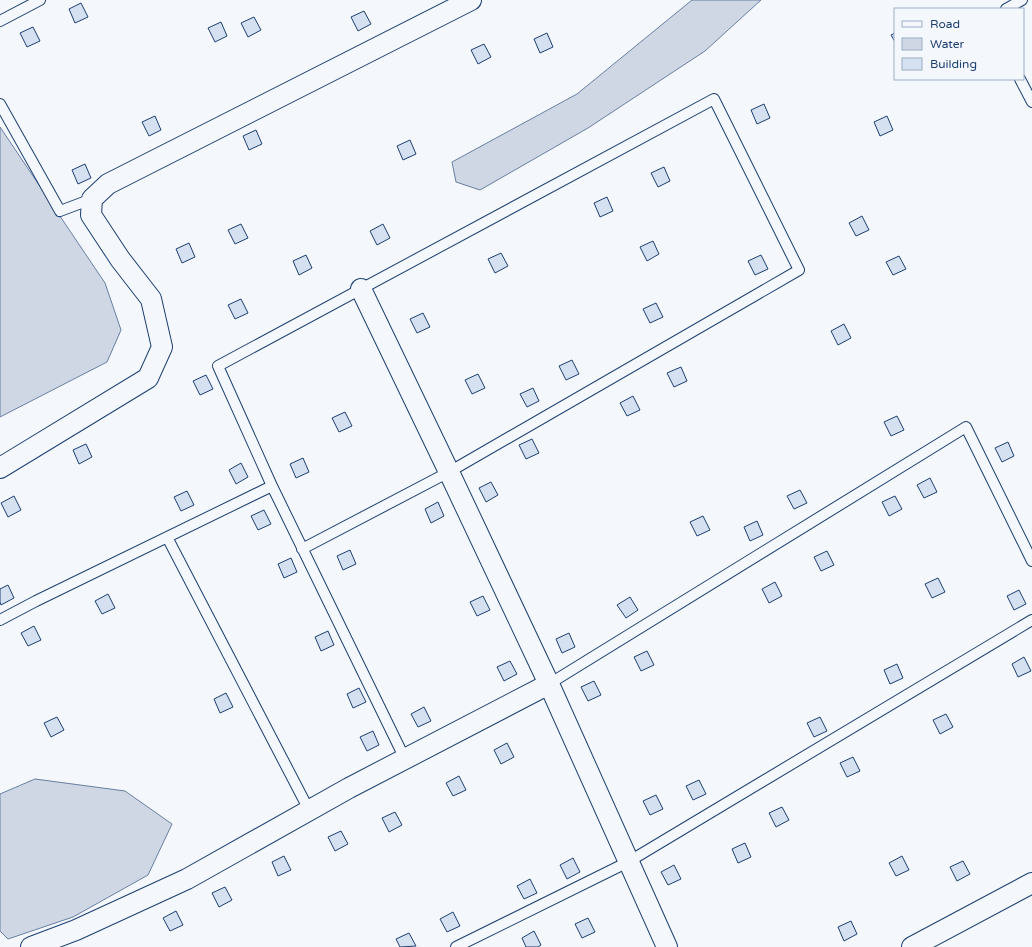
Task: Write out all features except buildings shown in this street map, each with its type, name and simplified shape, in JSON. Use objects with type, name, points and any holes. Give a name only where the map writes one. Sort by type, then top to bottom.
[{"type":"street","points":[[0,468],[148,378],[162,347],[151,300],[120,259],[91,215],[92,199],[108,184],[471,0]]},
{"type":"street","points":[[361,289],[549,684],[667,947]]},
{"type":"street","points":[[31,947],[76,930],[187,879],[349,788],[549,684]]},
{"type":"street","points":[[912,947],[1032,883]]},
{"type":"lane","points":[[0,21],[40,0]]},
{"type":"lane","points":[[1008,8],[1022,0]]},
{"type":"lane","points":[[1021,80],[1032,102]]},
{"type":"lane","points":[[302,549],[449,472],[799,270],[714,99],[218,366],[272,486],[302,549],[405,759]]},
{"type":"lane","points":[[0,104],[60,210],[92,199]]},
{"type":"lane","points":[[549,684],[966,427],[1032,560]]},
{"type":"lane","points":[[0,620],[272,486]]},
{"type":"lane","points":[[167,537],[309,810]]},
{"type":"lane","points":[[456,947],[628,862],[1032,620]]},
{"type":"water","points":[[692,0],[761,0],[705,51],[588,128],[480,190],[456,182],[452,162],[577,94]]},
{"type":"water","points":[[0,127],[105,283],[121,330],[107,362],[0,417]]},
{"type":"water","points":[[35,779],[125,791],[172,824],[148,875],[73,917],[8,939],[0,931],[0,794]]}]
